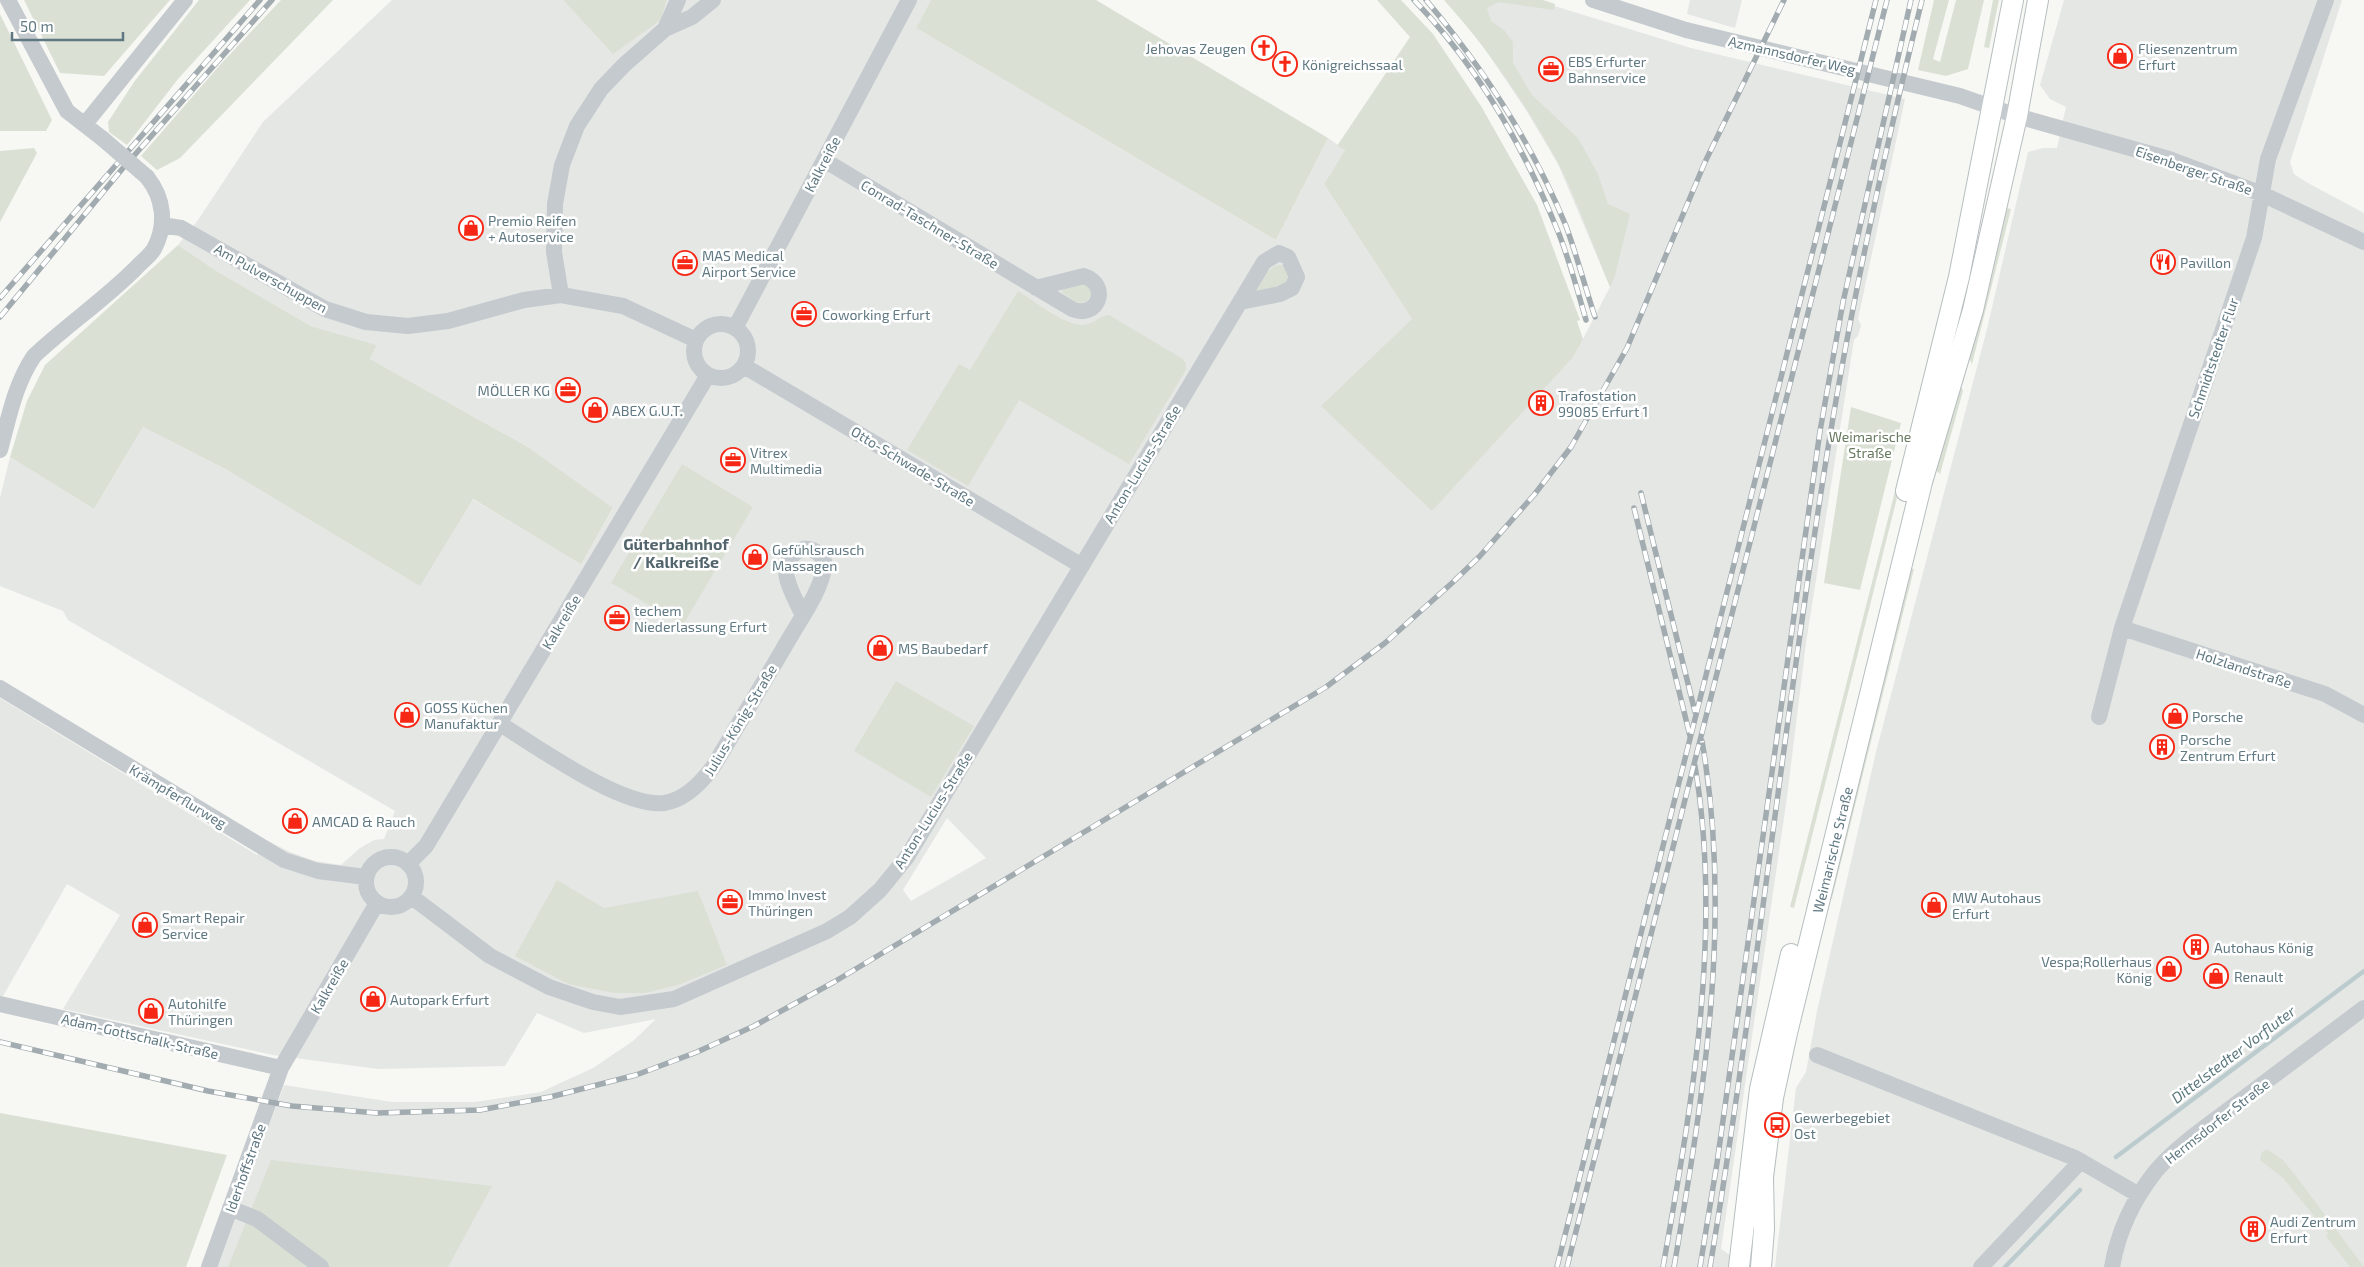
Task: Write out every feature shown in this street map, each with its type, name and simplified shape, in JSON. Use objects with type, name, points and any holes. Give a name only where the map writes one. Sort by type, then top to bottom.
[{"type":"main road","name":"Weimarische Straße","points":[[1739,1267],[1760,1089],[1777,1010],[1959,277],[2013,0]]},
{"type":"main road","name":"Weimarische Straße","points":[[1761,1267],[1764,1229],[1763,1177],[1774,1098],[1786,1033],[1922,482],[1973,310],[2016,116],[2038,0]]},
{"type":"street","points":[[0,450],[16,391],[24,371],[34,356],[122,282],[153,250],[162,225],[160,197],[147,177],[67,111],[8,0]]},
{"type":"street","points":[[85,124],[186,0]]},
{"type":"street","points":[[665,29],[678,0]]},
{"type":"street","points":[[561,295],[554,252],[555,204],[567,147],[577,126],[601,89],[624,65],[665,29],[692,17],[713,0]]},
{"type":"street","name":"Kalkreiße","points":[[735,328],[909,0]]},
{"type":"street","name":"Azmannsdorfer Weg","points":[[1593,0],[1626,5],[1686,30],[1930,88],[1992,106],[2016,116]]},
{"type":"street","name":"Schmidtstedter Flur","points":[[2099,717],[2122,628],[2254,238],[2268,159],[2326,0]]},
{"type":"street","name":"Eisenberger Straße","points":[[2016,116],[2169,159],[2262,194],[2364,242]]},
{"type":"street","name":"Conrad-Taschner-Straße","points":[[824,160],[1036,288]]},
{"type":"street","name":"Am Pulverschuppen","points":[[162,225],[181,228],[325,309],[366,322],[408,326],[448,321],[524,300],[561,295],[623,306],[696,340]]},
{"type":"street","name":"Anton-Lucius-Straße","points":[[412,897],[490,956],[549,987],[593,1002],[620,1007],[674,999],[802,944],[850,916],[880,890],[907,857],[1240,302]]},
{"type":"street","points":[[718,324],[735,328],[747,341],[748,358],[744,366],[738,372],[724,378],[708,376],[697,364],[694,348],[696,340],[709,327],[718,324]]},
{"type":"street","name":"Otto-Schwade-Straße","points":[[744,366],[1082,566]]},
{"type":"street","name":"Kalkreiße","points":[[408,864],[426,846],[708,376]]},
{"type":"street","name":"Julius-König-Straße","points":[[500,724],[617,794],[641,802],[664,803],[679,798],[703,780],[713,767],[803,616]]},
{"type":"street","name":"Holzlandstraße","points":[[2122,628],[2325,694],[2364,715]]},
{"type":"street","name":"Krämpferflurweg","points":[[0,688],[284,860],[318,871],[366,877]]},
{"type":"street","points":[[383,858],[400,858],[408,864],[415,875],[416,883],[412,897],[399,906],[392,907],[377,904],[368,892],[366,877],[376,862],[383,858]]},
{"type":"street","name":"Kalkreiße","points":[[281,1068],[377,904]]},
{"type":"street","name":"Adam-Gottschalk-Straße","points":[[0,1004],[281,1068]]},
{"type":"street","name":"Hermsdorfer Straße","points":[[2112,1267],[2118,1240],[2139,1194],[2156,1171],[2182,1146],[2364,1008]]},
{"type":"street","points":[[1817,1055],[2082,1161],[2139,1194]]},
{"type":"street","name":"Iderhoffstraße","points":[[209,1267],[281,1068]]},
{"type":"street","points":[[1981,1267],[2082,1161]]},
{"type":"street","points":[[230,1208],[257,1219],[321,1267]]},
{"type":"shaded area","points":[[392,0],[563,0],[613,53],[661,20],[667,0],[931,0],[916,28],[1276,240],[1328,138],[1345,150],[1324,184],[1412,319],[1574,356],[1610,287],[1558,164],[1526,110],[1474,33],[1484,0],[1535,0],[1691,48],[1905,99],[1858,319],[1861,325],[1858,336],[1854,340],[1806,643],[1787,797],[1721,1249],[1730,1255],[1729,1267],[216,1267],[284,1085],[392,1102],[475,1102],[541,1092],[593,1068],[633,1041],[656,1019],[584,1033],[537,1013],[505,1066],[378,1069],[273,1055],[63,1009],[120,915],[67,884],[3,996],[0,996],[0,698],[257,855],[266,840],[290,852],[315,861],[341,865],[360,848],[374,840],[384,839],[395,811],[68,620],[63,611],[0,586],[0,498],[10,457],[94,509],[143,427],[229,471],[472,499],[581,563],[613,509],[528,447],[370,359],[377,345],[311,326],[215,270],[178,245],[198,220],[263,122]],"holes":[[[947,818],[986,858],[911,901],[903,890]]]},
{"type":"shaded area","points":[[1690,0],[1742,0],[1735,28],[1687,14]]},
{"type":"shaded area","points":[[2064,0],[2342,0],[2290,162],[2294,174],[2364,213],[2364,1267],[1775,1267],[1796,1088],[1806,1072],[1817,1011],[1876,752],[1987,329],[2028,152],[2043,148],[2057,148],[2066,107],[2050,99],[2040,85]]},
{"type":"green space","points":[[24,0],[170,0],[104,76],[60,73]]},
{"type":"green space","points":[[199,0],[250,0],[178,79],[127,145],[109,132],[108,122],[134,82]]},
{"type":"green space","points":[[281,0],[333,0],[180,158],[157,170],[141,156],[219,66]]},
{"type":"green space","points":[[563,0],[667,0],[661,20],[613,54]]},
{"type":"green space","points":[[931,0],[1096,0],[1328,138],[1276,240],[916,28]]},
{"type":"green space","points":[[1377,0],[1401,0],[1433,34],[1481,106],[1537,205],[1580,320],[1577,321],[1583,339],[1574,356],[1432,511],[1321,406],[1412,319],[1324,184],[1345,150],[1337,146],[1410,37]]},
{"type":"green space","points":[[1444,0],[1543,0],[1555,4],[1554,10],[1499,2],[1487,8],[1491,21],[1504,30],[1513,42],[1513,63],[1532,95],[1578,138],[1598,174],[1608,204],[1630,214],[1615,276],[1610,287],[1572,193],[1546,141],[1520,99],[1491,58]]},
{"type":"green space","points":[[1934,0],[1949,0],[1933,59],[1940,62],[1956,0],[1984,0],[1968,69],[1946,76],[1918,70]]},
{"type":"green space","points":[[1993,0],[1999,0],[1989,48],[1984,47]]},
{"type":"green space","points":[[0,14],[52,120],[46,131],[0,131]]},
{"type":"green space","points":[[34,148],[37,153],[0,222],[0,151]]},
{"type":"green space","points":[[2006,208],[2011,209],[1972,364],[1968,356]]},
{"type":"green space","points":[[178,245],[215,270],[311,326],[377,345],[370,359],[528,447],[613,508],[581,564],[473,499],[420,586],[229,471],[143,427],[94,509],[10,457],[27,401],[45,365]]},
{"type":"green space","points":[[1278,265],[1284,265],[1290,277],[1284,285],[1255,291],[1264,275]]},
{"type":"green space","points":[[1082,283],[1090,287],[1092,296],[1084,303],[1076,302],[1062,292],[1064,287]]},
{"type":"green space","points":[[1018,291],[1068,322],[1084,325],[1109,315],[1183,359],[1186,364],[1186,370],[1129,464],[1019,400],[968,486],[907,450],[959,364],[970,370]]},
{"type":"green space","points":[[1960,384],[1963,391],[1940,474],[1935,469]]},
{"type":"green space","points":[[1917,404],[1919,410],[1794,908],[1790,907]]},
{"type":"green space","name":"Weimarische Straße","points":[[1851,407],[1901,423],[1860,590],[1824,583]]},
{"type":"green space","points":[[682,464],[753,507],[683,625],[611,583]]},
{"type":"green space","points":[[1909,568],[1914,569],[1832,898],[1828,904]]},
{"type":"green space","points":[[896,681],[974,726],[931,797],[854,751]]},
{"type":"green space","points":[[557,880],[604,908],[698,891],[727,965],[678,985],[645,993],[614,993],[568,984],[515,956]]},
{"type":"green space","points":[[0,1113],[227,1155],[186,1267],[0,1267]]},
{"type":"green space","points":[[2267,1149],[2283,1160],[2364,1267],[2350,1267],[2326,1236],[2328,1233],[2283,1178],[2260,1160],[2262,1152]]},
{"type":"green space","points":[[271,1160],[492,1186],[448,1267],[228,1267]]},
{"type":"waterway","name":"Dittelstedter Vorfluter","points":[[2116,1157],[2364,971]]},
{"type":"waterway","name":"Dittelstedter Vorfluter","points":[[2005,1267],[2080,1190]]},
{"type":"railway","points":[[0,298],[260,0]]},
{"type":"railway","points":[[0,317],[123,168],[272,0]]},
{"type":"railway","points":[[1414,0],[1458,51],[1496,107],[1513,137],[1544,198],[1557,229],[1586,320]]},
{"type":"railway","points":[[1426,0],[1487,80],[1538,165],[1566,226],[1595,317]]},
{"type":"railway","points":[[0,1042],[208,1091],[292,1106],[377,1113],[480,1110],[550,1097],[636,1075],[697,1052],[754,1026],[834,982],[1326,687],[1385,643],[1480,556],[1534,495],[1571,447],[1627,348],[1705,162],[1784,0]]},
{"type":"railway","points":[[1557,1267],[1876,0]]},
{"type":"railway","points":[[1567,1267],[1887,0]]},
{"type":"railway","points":[[1700,1267],[1717,1163],[1820,431],[1843,302],[1911,0]]},
{"type":"railway","points":[[1710,1267],[1742,1061],[1798,648],[1838,387],[1871,220],[1922,0]]},
{"type":"railway","points":[[1641,493],[1695,712]]},
{"type":"railway","points":[[1634,508],[1690,736]]},
{"type":"railway","points":[[1674,1267],[1704,1070],[1711,1005],[1715,939],[1715,874],[1711,807],[1702,741]]},
{"type":"railway","points":[[1663,1267],[1693,1080],[1705,954],[1706,891],[1703,828],[1695,766]]},
{"type":"place","name":"Jehovas Zeugen","points":[[1264,48]]},
{"type":"place","name":"Fliesenzentrum Erfurt","points":[[2120,56]]},
{"type":"place","name":"Königreichssaal","points":[[1285,64]]},
{"type":"place","name":"EBS Erfurter Bahnservice","points":[[1551,69]]},
{"type":"place","name":"Premio Reifen + Autoservice","points":[[471,228]]},
{"type":"place","name":"Pavillon","points":[[2163,262]]},
{"type":"place","name":"MAS Medical Airport Service","points":[[685,263]]},
{"type":"place","name":"Coworking Erfurt","points":[[804,314]]},
{"type":"place","name":"MÖLLER KG","points":[[568,390]]},
{"type":"place","name":"Trafostation 99085 Erfurt 1","points":[[1541,403]]},
{"type":"place","name":"ABEX G.U.T.","points":[[595,410]]},
{"type":"place","name":"Vitrex Multimedia","points":[[733,460]]},
{"type":"place","name":"Gefühlsrausch Massagen","points":[[755,557]]},
{"type":"place","name":"techem Niederlassung Erfurt","points":[[617,618]]},
{"type":"place","name":"MS Baubedarf","points":[[880,648]]},
{"type":"place","name":"GOSS Küchen Manufaktur","points":[[407,715]]},
{"type":"place","name":"Porsche","points":[[2175,716]]},
{"type":"place","name":"Porsche Zentrum Erfurt","points":[[2162,747]]},
{"type":"place","name":"AMCAD & Rauch","points":[[295,821]]},
{"type":"place","name":"Immo Invest Thüringen","points":[[730,902]]},
{"type":"place","name":"MW Autohaus Erfurt","points":[[1934,905]]},
{"type":"place","name":"Smart Repair Service","points":[[145,925]]},
{"type":"place","name":"Autohaus König","points":[[2196,947]]},
{"type":"place","name":"Vespa;Rollerhaus König","points":[[2169,969]]},
{"type":"place","name":"Renault","points":[[2216,976]]},
{"type":"place","name":"Autopark Erfurt","points":[[373,999]]},
{"type":"place","name":"Autohilfe Thüringen","points":[[151,1011]]},
{"type":"place","name":"Gewerbegebiet Ost","points":[[1777,1125]]},
{"type":"place","name":"Audi Zentrum Erfurt","points":[[2253,1229]]},
{"type":"district","name":"Güterbahnhof / Kalkreiße","points":[[676,552]]}]
